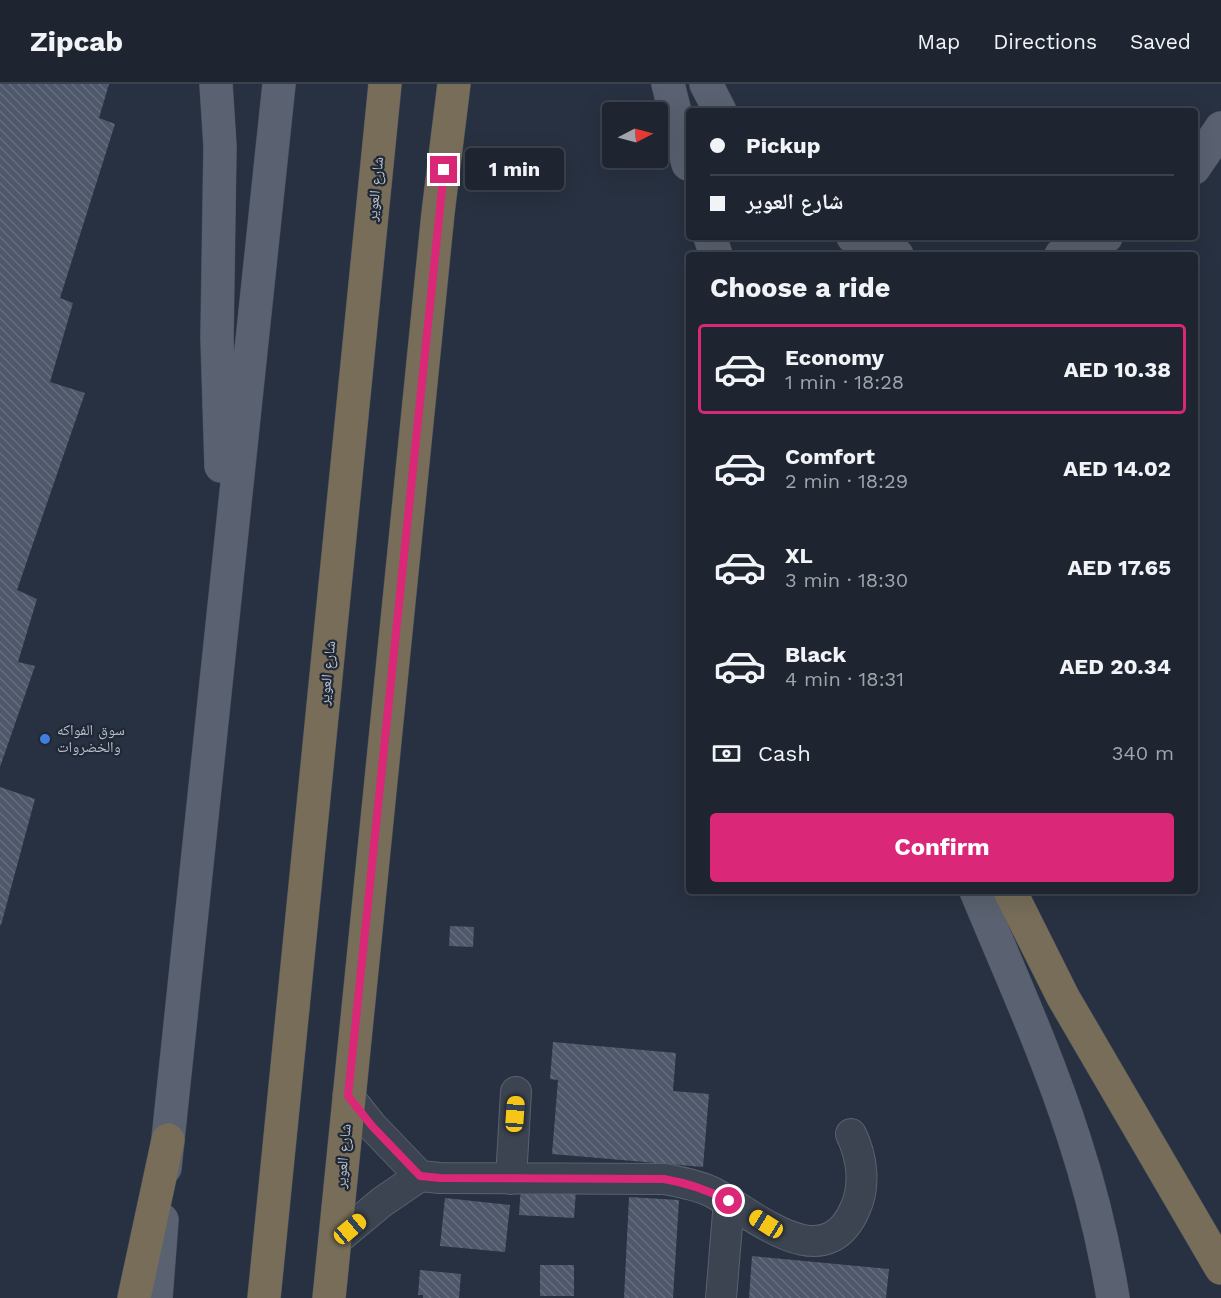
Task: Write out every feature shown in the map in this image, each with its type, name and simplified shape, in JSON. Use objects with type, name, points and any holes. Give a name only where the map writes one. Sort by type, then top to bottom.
[{"type":"highway","name":"شارع العوير","points":[[264,1298],[386,84]]},
{"type":"highway","name":"شارع العوير","points":[[329,1298],[438,213],[454,84]]},
{"type":"highway","points":[[1012,894],[1063,997],[1221,1268]]},
{"type":"highway","points":[[134,1298],[168,1140]]},
{"type":"main road","points":[[216,84],[220,146],[217,338],[226,591]]},
{"type":"main road","points":[[156,1298],[168,1140],[279,84]]},
{"type":"main road","points":[[668,84],[686,156]]},
{"type":"main road","points":[[706,84],[718,108]]},
{"type":"main road","points":[[1198,162],[1221,128]]},
{"type":"main road","points":[[860,240],[890,252]]},
{"type":"main road","points":[[1068,252],[1098,240]]},
{"type":"main road","points":[[977,894],[1075,1139],[1106,1256],[1113,1298]]},
{"type":"lane","points":[[511,1179],[516,1092]]},
{"type":"lane","points":[[348,1096],[372,1126],[420,1176]]},
{"type":"lane","points":[[334,1242],[382,1202],[420,1176],[511,1179],[664,1179],[687,1183],[710,1191],[785,1235],[802,1241],[820,1240],[837,1233],[850,1221],[857,1204],[862,1162],[852,1134]]},
{"type":"lane","points":[[721,1298],[729,1201]]},
{"type":"building","points":[[0,84],[109,84],[99,118],[115,124],[60,298],[73,303],[50,382],[85,393],[17,590],[37,599],[18,662],[35,666],[0,767]]},
{"type":"building","points":[[0,787],[35,799],[1,925],[0,925]]},
{"type":"building","points":[[450,926],[474,927],[473,947],[449,946]]},
{"type":"building","points":[[553,1042],[676,1053],[673,1091],[709,1094],[703,1167],[552,1154],[558,1080],[550,1079]]},
{"type":"building","points":[[521,1186],[576,1190],[574,1218],[519,1215]]},
{"type":"building","points":[[629,1197],[679,1200],[673,1298],[624,1298]]},
{"type":"building","points":[[445,1198],[510,1205],[505,1252],[440,1246]]},
{"type":"building","points":[[752,1256],[889,1269],[886,1298],[749,1298]]},
{"type":"building","points":[[540,1265],[574,1265],[574,1296],[540,1296]]},
{"type":"building","points":[[420,1270],[461,1274],[459,1298],[423,1298],[423,1295],[418,1295]]},
{"type":"place","name":"سوق الفواكه والخضروات","points":[[45,739]]},
{"type":"route","points":[[444,170],[348,1096],[372,1126],[420,1176],[664,1179],[687,1183],[729,1201]]}]
